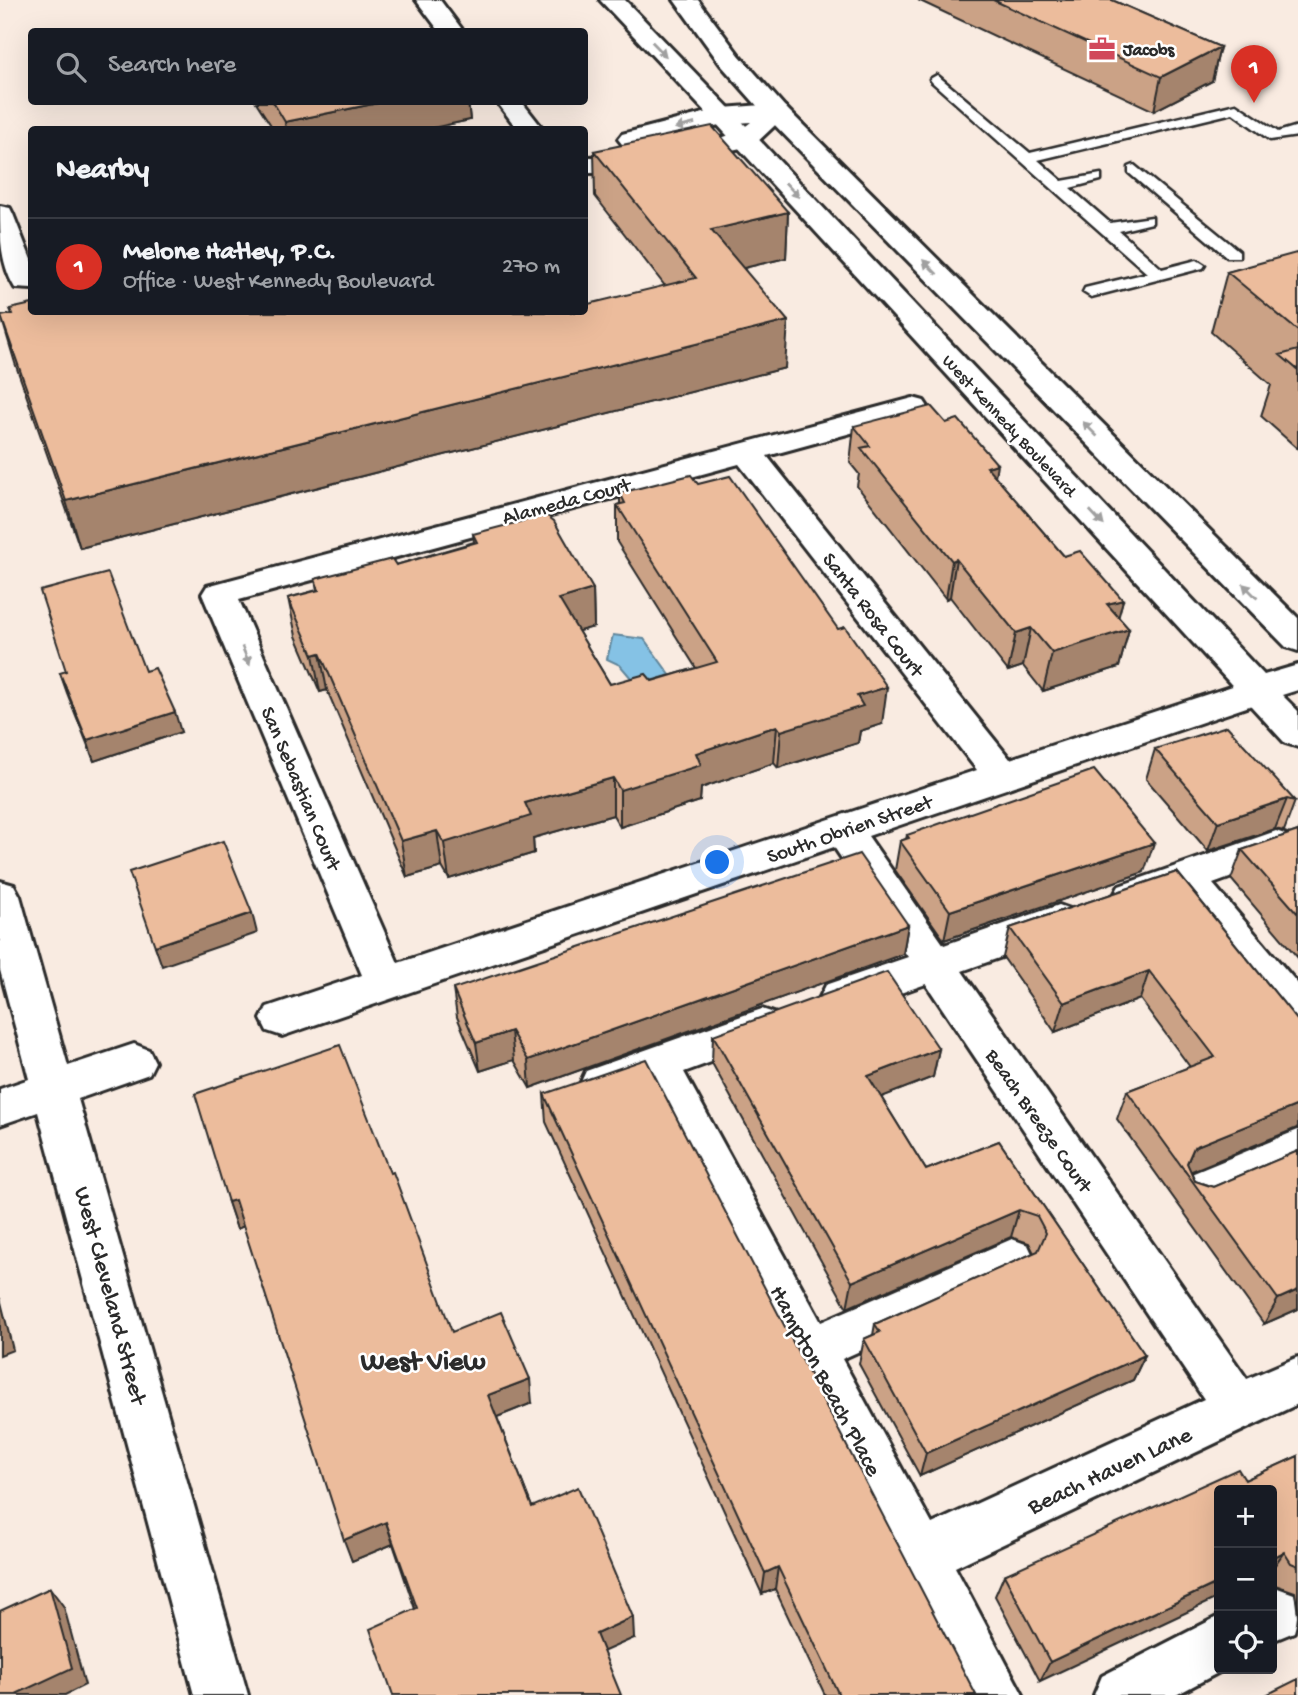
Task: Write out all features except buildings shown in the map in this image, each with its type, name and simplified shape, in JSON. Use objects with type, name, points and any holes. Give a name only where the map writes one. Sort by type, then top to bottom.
[{"type":"main road","points":[[428,0],[450,28]]},
{"type":"main road","name":"West Kennedy Boulevard","points":[[612,0],[1298,734]]},
{"type":"main road","points":[[686,0],[730,60],[776,112],[1298,639]]},
{"type":"main road","points":[[511,105],[529,126]]},
{"type":"main road","points":[[588,154],[616,142],[723,116],[776,112]]},
{"type":"main road","points":[[588,166],[631,165],[745,140],[776,112]]},
{"type":"main road","points":[[0,214],[19,283]]},
{"type":"main road","name":"Alameda Court","points":[[219,594],[913,407]]},
{"type":"main road","name":"Santa Rosa Court","points":[[746,451],[1002,776]]},
{"type":"main road","name":"San Sebastian Court","points":[[219,594],[386,984]]},
{"type":"main road","name":"South Obrien Street","points":[[282,1019],[1298,677]]},
{"type":"main road","name":"Beach Breeze Court","points":[[843,830],[1239,1409]]},
{"type":"main road","points":[[560,1098],[932,963],[1186,879],[1276,846]]},
{"type":"main road","points":[[1186,879],[1298,1013]]},
{"type":"main road","name":"West Cleveland Street","points":[[0,896],[221,1695]]},
{"type":"main road","points":[[0,1107],[134,1062]]},
{"type":"main road","name":"Hampton Beach Place","points":[[658,1064],[996,1695]]},
{"type":"main road","points":[[1200,1191],[1298,1149]]},
{"type":"main road","points":[[811,1350],[1012,1260]]},
{"type":"main road","name":"Beach Haven Lane","points":[[920,1556],[1298,1380]]},
{"type":"main road","points":[[1121,1695],[1214,1646]]},
{"type":"lane","points":[[937,79],[1158,274]]},
{"type":"lane","points":[[1027,158],[1236,108],[1275,137],[1298,131]]},
{"type":"lane","points":[[1134,170],[1233,254]]},
{"type":"lane","points":[[1059,186],[1096,177]]},
{"type":"lane","points":[[1107,229],[1146,220]]},
{"type":"lane","points":[[1091,292],[1197,265]]},
{"type":"water","points":[[613,635],[644,639],[670,675],[637,685],[620,665],[607,659]]},
{"type":"place","name":"Jacobs","points":[[1102,49]]},
{"type":"place","name":"Melone Hatley, P.C.","points":[[1254,103]]},
{"type":"district","name":"West View","points":[[423,1359]]}]
